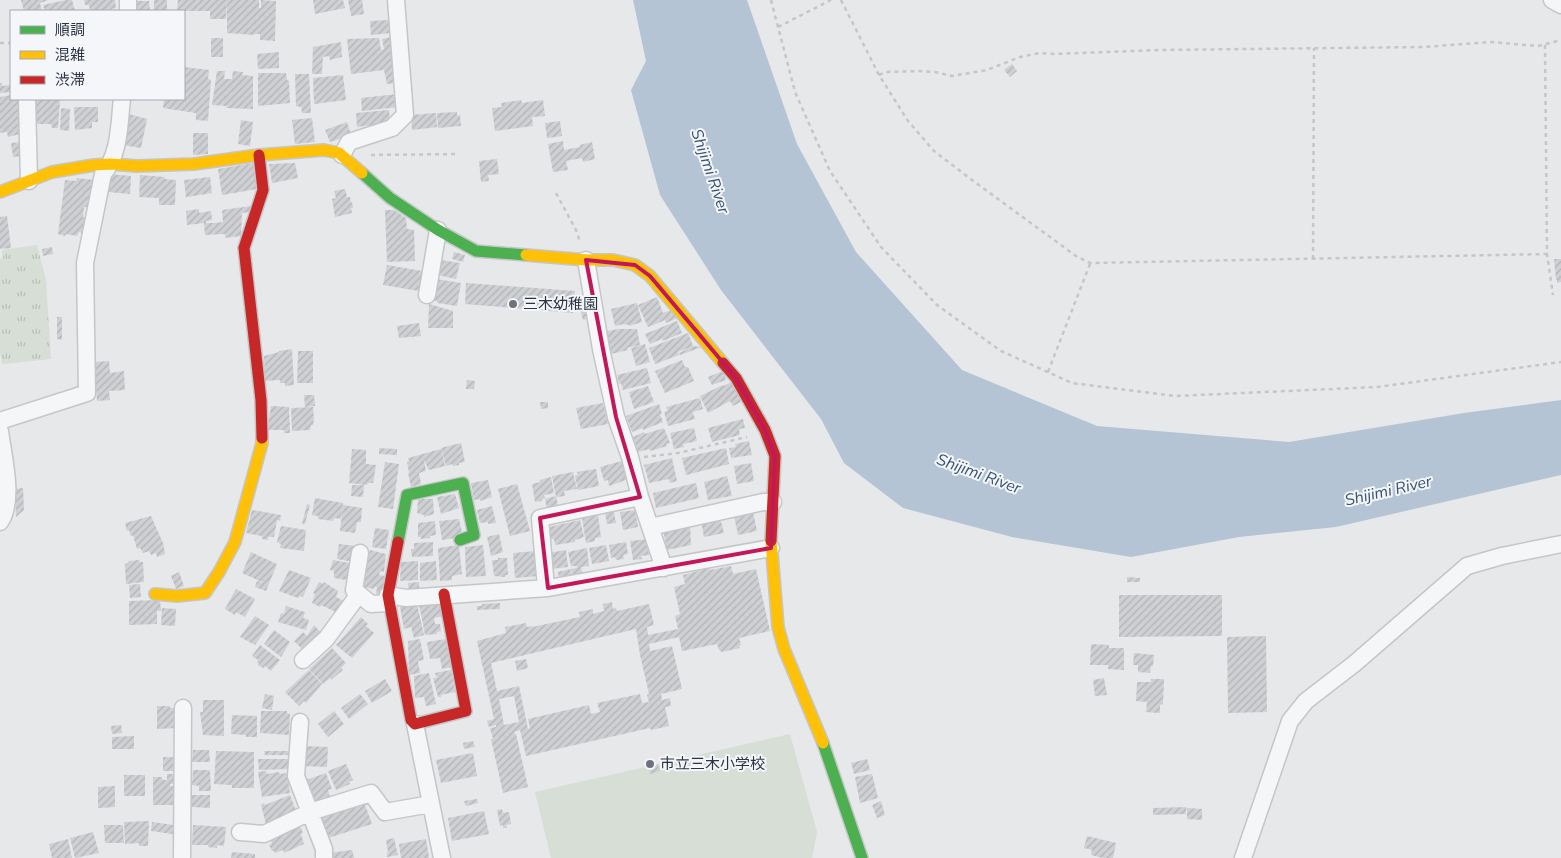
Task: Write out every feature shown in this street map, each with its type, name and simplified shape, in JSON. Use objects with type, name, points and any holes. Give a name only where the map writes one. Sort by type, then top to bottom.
[{"type":"street","points":[[342,155],[349,142],[392,128],[404,114],[396,0]]},
{"type":"street","points":[[1552,0],[1561,5]]},
{"type":"street","points":[[27,100],[29,181]]},
{"type":"street","points":[[0,421],[88,393],[85,263],[103,174],[112,164],[117,144],[122,100]]},
{"type":"street","points":[[0,192],[52,172],[94,165],[194,164],[259,155],[324,150],[342,155],[390,198],[438,230],[476,251],[586,260],[613,260],[635,265],[650,276],[736,378],[765,430],[775,456],[771,548],[778,627],[784,649],[822,741],[862,858]]},
{"type":"street","points":[[155,594],[177,596],[205,593],[235,542],[262,443],[261,400],[244,248],[263,190],[259,155]]},
{"type":"street","points":[[427,295],[438,230]]},
{"type":"street","points":[[586,260],[616,417],[664,568]]},
{"type":"street","points":[[0,431],[7,487],[4,516],[0,522]]},
{"type":"street","points":[[442,858],[415,724],[412,720],[389,599],[407,495],[463,483],[474,535],[460,540]]},
{"type":"street","points":[[546,588],[540,518],[640,497]]},
{"type":"street","points":[[650,527],[763,502],[773,502]]},
{"type":"street","points":[[1243,858],[1290,721],[1306,701],[1354,664],[1468,566],[1502,556],[1561,544]]},
{"type":"street","points":[[360,553],[354,590],[371,604],[389,599],[546,588],[771,548]]},
{"type":"street","points":[[303,660],[326,639],[359,594]]},
{"type":"street","points":[[415,724],[466,711],[444,594]]},
{"type":"street","points":[[182,858],[183,708]]},
{"type":"street","points":[[300,722],[296,776],[324,849],[324,858]]},
{"type":"street","points":[[240,832],[264,834],[310,812],[372,793],[386,812],[431,804]]},
{"type":"path","points":[[771,0],[795,92],[830,170],[881,247],[937,305],[1001,351],[1072,382],[1175,396],[1378,387],[1561,362]]},
{"type":"path","points":[[778,27],[832,0]]},
{"type":"path","points":[[842,0],[879,75],[908,121],[934,150],[1076,256],[1090,263],[1547,254]]},
{"type":"path","points":[[879,75],[886,72],[919,71],[952,76],[987,70],[1020,57],[1040,53],[1423,47],[1491,42],[1538,46],[1561,40]]},
{"type":"path","points":[[1545,45],[1547,254],[1553,295]]},
{"type":"path","points":[[1313,259],[1314,48]]},
{"type":"path","points":[[371,155],[458,154]]},
{"type":"path","points":[[556,193],[576,230],[586,260]]},
{"type":"path","points":[[1048,372],[1090,263]]},
{"type":"path","points":[[631,461],[678,453],[749,437],[765,430]]},
{"type":"highlighted area","points":[[586,260],[635,265],[650,276],[736,378],[764,428],[775,456],[771,548],[548,588],[540,518],[640,497],[616,417]]},
{"type":"green space","points":[[37,245],[46,280],[51,359],[2,364],[0,351],[0,259],[3,258],[2,250]]},
{"type":"green space","points":[[790,734],[817,832],[812,858],[551,858],[535,792]]},
{"type":"water","name":"Shijimi River","points":[[633,0],[747,0],[797,144],[856,252],[962,370],[1097,426],[1289,442],[1464,413],[1561,400],[1561,475],[1336,527],[1239,537],[1131,557],[1012,537],[903,508],[844,463],[821,419],[721,290],[660,195],[631,90],[646,61]]},
{"type":"building","points":[[21,0],[48,0],[40,3],[42,10],[24,10]]},
{"type":"building","points":[[72,0],[75,10],[45,10],[43,5]]},
{"type":"building","points":[[84,0],[115,0],[116,8],[90,10],[89,5],[85,5]]},
{"type":"building","points":[[154,0],[167,0],[167,10],[154,10]]},
{"type":"building","points":[[178,0],[227,0],[226,19],[210,19],[210,11],[177,10]]},
{"type":"building","points":[[227,0],[259,0],[259,8],[261,8],[261,0],[276,1],[275,41],[260,40],[260,34],[227,33]]},
{"type":"building","points":[[313,0],[343,0],[345,8],[315,14]]},
{"type":"building","points":[[348,0],[362,0],[364,14],[351,16]]},
{"type":"building","points":[[135,1],[149,1],[150,10],[135,10]]},
{"type":"building","points":[[389,20],[390,33],[371,35],[370,21]]},
{"type":"building","points":[[391,37],[397,83],[387,84],[384,70],[351,74],[347,39],[379,38],[381,50],[384,49],[382,39]]},
{"type":"building","points":[[211,38],[223,38],[223,57],[211,57]]},
{"type":"building","points":[[341,42],[342,57],[330,60],[329,56],[323,57],[322,74],[312,74],[313,47]]},
{"type":"building","points":[[279,52],[279,68],[258,69],[257,54]]},
{"type":"building","points":[[1012,64],[1017,71],[1010,77],[1004,70]]},
{"type":"building","points":[[185,67],[209,70],[208,79],[211,80],[208,121],[196,120],[196,113],[163,108],[164,100],[185,100]]},
{"type":"building","points":[[217,71],[225,71],[224,79],[232,79],[233,71],[243,72],[242,75],[253,76],[253,109],[226,108],[227,106],[212,105]]},
{"type":"building","points":[[258,73],[286,73],[287,80],[289,81],[290,103],[258,106]]},
{"type":"building","points":[[295,74],[309,74],[311,113],[302,113],[301,107],[296,106]]},
{"type":"building","points":[[343,75],[346,100],[314,104],[313,78]]},
{"type":"building","points":[[0,83],[2,83],[2,86],[10,85],[10,92],[0,93]]},
{"type":"building","points":[[398,94],[399,107],[362,111],[361,98]]},
{"type":"building","points":[[10,95],[10,100],[21,100],[23,106],[19,106],[24,133],[8,137],[7,132],[0,133],[0,97]]},
{"type":"building","points":[[34,100],[60,100],[58,128],[52,128],[51,124],[33,124]]},
{"type":"building","points":[[521,100],[522,103],[543,100],[545,116],[532,117],[533,126],[495,131],[492,108],[502,107],[501,103]]},
{"type":"building","points":[[74,107],[98,107],[98,122],[92,122],[92,128],[75,130]]},
{"type":"building","points":[[61,108],[70,109],[69,131],[60,130]]},
{"type":"building","points":[[389,110],[390,123],[357,127],[356,113]]},
{"type":"building","points":[[457,112],[457,116],[460,115],[461,126],[438,128],[437,113]]},
{"type":"building","points":[[436,113],[437,127],[412,130],[411,115]]},
{"type":"building","points":[[129,114],[147,119],[141,148],[122,145]]},
{"type":"building","points":[[312,118],[315,142],[295,144],[292,120]]},
{"type":"building","points":[[241,120],[253,122],[250,146],[238,144]]},
{"type":"building","points":[[560,121],[562,136],[547,138],[545,123]]},
{"type":"building","points":[[347,122],[351,135],[330,142],[325,130]]},
{"type":"building","points":[[193,133],[208,133],[208,154],[193,155]]},
{"type":"building","points":[[563,141],[564,150],[580,147],[580,145],[592,142],[595,159],[583,162],[582,158],[566,161],[568,170],[553,172],[548,144]]},
{"type":"building","points":[[22,142],[21,156],[13,157],[11,143]]},
{"type":"building","points":[[497,159],[499,174],[488,175],[489,181],[481,182],[479,161]]},
{"type":"building","points":[[253,163],[257,189],[222,195],[218,169]]},
{"type":"building","points":[[295,163],[298,178],[272,183],[269,164]]},
{"type":"building","points":[[109,174],[131,176],[130,194],[108,192]]},
{"type":"building","points":[[140,175],[176,180],[175,205],[159,205],[159,198],[139,197]]},
{"type":"building","points":[[210,177],[212,193],[186,197],[184,180]]},
{"type":"building","points":[[77,178],[94,180],[92,207],[84,207],[83,217],[86,218],[83,233],[79,232],[77,236],[66,234],[65,236],[58,234],[65,180],[76,181]]},
{"type":"building","points":[[345,189],[347,197],[350,197],[352,202],[352,213],[335,217],[332,199],[336,198],[334,191]]},
{"type":"building","points":[[251,206],[252,212],[242,213],[241,236],[225,238],[225,234],[205,235],[204,223],[187,225],[186,211],[199,209],[199,213],[211,211],[212,220],[206,221],[206,223],[214,223],[223,222],[222,210]]},
{"type":"building","points":[[385,210],[394,210],[406,218],[407,229],[414,230],[415,261],[387,262]]},
{"type":"building","points":[[7,216],[11,248],[0,249],[0,217]]},
{"type":"building","points":[[52,247],[53,254],[43,256],[42,249]]},
{"type":"building","points":[[454,252],[465,255],[463,262],[452,259]]},
{"type":"building","points":[[1554,259],[1561,259],[1561,282],[1557,283],[1556,280]]},
{"type":"building","points":[[441,260],[460,263],[456,279],[438,275]]},
{"type":"building","points":[[387,265],[422,271],[419,291],[383,285]]},
{"type":"building","points":[[436,279],[461,283],[457,306],[437,303],[437,301],[432,300]]},
{"type":"building","points":[[466,283],[575,291],[573,313],[465,304]]},
{"type":"building","points":[[657,297],[663,313],[671,310],[678,318],[666,323],[665,320],[648,327],[638,305]]},
{"type":"building","points":[[583,303],[587,319],[583,320],[579,304]]},
{"type":"building","points":[[637,303],[642,322],[629,326],[624,324],[615,326],[611,309]]},
{"type":"building","points":[[429,304],[453,311],[453,328],[428,328]]},
{"type":"building","points":[[57,317],[62,317],[62,340],[57,339]]},
{"type":"building","points":[[677,321],[682,333],[650,344],[645,334]]},
{"type":"building","points":[[419,323],[421,336],[399,338],[397,326]]},
{"type":"building","points":[[637,329],[640,345],[611,354],[607,331]]},
{"type":"building","points":[[688,333],[693,346],[678,352],[679,355],[655,364],[649,348]]},
{"type":"building","points":[[645,344],[650,362],[636,366],[631,348]]},
{"type":"building","points":[[693,346],[702,347],[680,355],[679,353]]},
{"type":"building","points":[[292,349],[294,385],[285,386],[285,383],[280,383],[280,380],[265,381],[264,356]]},
{"type":"building","points":[[298,351],[313,351],[313,383],[297,383]]},
{"type":"building","points":[[682,360],[685,367],[688,367],[694,381],[665,393],[655,371]]},
{"type":"building","points":[[109,361],[110,373],[124,371],[125,390],[109,391],[110,400],[97,401],[94,362]]},
{"type":"building","points":[[647,368],[651,383],[623,390],[617,375]]},
{"type":"building","points":[[723,371],[726,380],[712,385],[708,377]]},
{"type":"building","points":[[467,380],[475,381],[474,389],[466,389]]},
{"type":"building","points":[[732,382],[741,402],[733,406],[730,401],[708,413],[700,396]]},
{"type":"building","points":[[648,386],[654,402],[634,409],[629,392]]},
{"type":"building","points":[[304,395],[314,395],[315,406],[305,407]]},
{"type":"building","points":[[700,398],[703,409],[693,412],[690,403],[695,419],[668,426],[664,412],[668,411],[666,407]]},
{"type":"building","points":[[540,402],[548,402],[548,408],[541,409]]},
{"type":"building","points":[[603,403],[608,424],[581,429],[576,408]]},
{"type":"building","points":[[659,404],[663,422],[632,432],[626,416]]},
{"type":"building","points":[[271,406],[289,407],[290,433],[284,433],[284,430],[267,430]]},
{"type":"building","points":[[313,407],[314,419],[310,430],[292,431],[291,408]]},
{"type":"building","points":[[743,419],[745,428],[739,429],[740,435],[712,442],[708,428]]},
{"type":"building","points":[[664,428],[670,443],[666,444],[667,446],[638,452],[633,437],[644,432],[645,434]]},
{"type":"building","points":[[694,428],[697,441],[683,444],[684,447],[674,449],[670,433]]},
{"type":"building","points":[[749,441],[752,455],[731,458],[729,448],[736,447],[735,444]]},
{"type":"building","points":[[461,443],[465,462],[459,463],[459,465],[453,466],[452,464],[446,466],[441,448]]},
{"type":"building","points":[[379,448],[397,449],[397,455],[379,454]]},
{"type":"building","points":[[726,448],[729,464],[686,475],[682,458]]},
{"type":"building","points":[[352,449],[366,450],[366,464],[376,465],[373,483],[368,483],[367,485],[349,483]]},
{"type":"building","points":[[441,449],[445,466],[429,470],[424,460],[426,471],[419,473],[421,484],[411,487],[408,473],[408,458]]},
{"type":"building","points":[[672,458],[677,481],[670,483],[669,479],[649,483],[644,465]]},
{"type":"building","points":[[622,461],[626,480],[609,486],[608,480],[604,481],[600,467]]},
{"type":"building","points":[[385,462],[399,464],[393,509],[378,507]]},
{"type":"building","points":[[751,463],[754,481],[737,484],[734,466]]},
{"type":"building","points":[[596,469],[599,486],[578,490],[575,476],[578,475],[577,472]]},
{"type":"building","points":[[573,472],[577,489],[564,491],[565,496],[556,497],[552,476]]},
{"type":"building","points":[[727,476],[732,496],[708,500],[704,482]]},
{"type":"building","points":[[551,477],[554,493],[544,495],[545,498],[542,501],[535,502],[532,484]]},
{"type":"building","points":[[488,480],[492,497],[480,501],[480,499],[474,500],[471,483]]},
{"type":"building","points":[[696,483],[699,498],[656,508],[653,493]]},
{"type":"building","points":[[517,484],[530,531],[510,536],[498,489]]},
{"type":"building","points":[[352,485],[364,485],[363,497],[351,496]]},
{"type":"building","points":[[23,488],[24,510],[16,517],[15,489]]},
{"type":"building","points":[[455,494],[459,508],[441,514],[437,497]]},
{"type":"building","points":[[556,496],[558,506],[547,509],[545,499]]},
{"type":"building","points":[[315,498],[343,503],[341,519],[334,518],[333,521],[318,519],[318,516],[312,515]]},
{"type":"building","points":[[418,499],[433,499],[434,514],[424,517],[424,515],[417,513]]},
{"type":"building","points":[[307,504],[310,505],[305,524],[302,524]]},
{"type":"building","points":[[343,505],[362,508],[361,522],[357,522],[355,533],[340,531]]},
{"type":"building","points":[[492,506],[496,523],[480,523],[477,510]]},
{"type":"building","points":[[252,510],[281,515],[280,521],[277,520],[274,537],[268,537],[268,540],[262,539],[262,536],[246,533]]},
{"type":"building","points":[[635,510],[638,527],[623,530],[620,512]]},
{"type":"building","points":[[614,512],[616,523],[607,524],[605,513]]},
{"type":"building","points":[[753,512],[757,531],[738,535],[734,516]]},
{"type":"building","points":[[598,515],[601,537],[586,543],[582,518]]},
{"type":"building","points":[[151,516],[163,543],[165,554],[157,557],[156,553],[151,555],[149,551],[143,553],[140,548],[137,549],[133,535],[131,536],[129,530],[127,531],[125,523]]},
{"type":"building","points":[[720,518],[724,533],[704,537],[701,521]]},
{"type":"building","points":[[459,519],[462,532],[454,538],[442,540],[439,521]]},
{"type":"building","points":[[580,520],[584,537],[575,540],[575,542],[555,545],[554,539],[551,539],[549,527]]},
{"type":"building","points":[[435,521],[436,535],[421,539],[421,537],[418,537],[418,523]]},
{"type":"building","points":[[690,524],[691,545],[667,550],[663,529]]},
{"type":"building","points":[[281,526],[306,530],[304,551],[280,548],[281,544],[277,542]]},
{"type":"building","points":[[375,528],[389,530],[386,549],[372,547]]},
{"type":"building","points":[[499,534],[503,552],[491,556],[487,537]]},
{"type":"building","points":[[647,539],[649,555],[641,556],[642,559],[633,560],[630,541]]},
{"type":"building","points":[[433,542],[433,556],[412,557],[411,549],[414,549],[414,543]]},
{"type":"building","points":[[626,542],[628,554],[623,555],[624,559],[616,560],[615,557],[611,558],[609,545]]},
{"type":"building","points":[[339,544],[356,546],[354,562],[337,559]]},
{"type":"building","points":[[459,545],[462,574],[452,576],[452,580],[440,581],[438,548]]},
{"type":"building","points":[[483,545],[486,576],[466,577],[465,547]]},
{"type":"building","points":[[606,545],[609,561],[592,564],[589,548]]},
{"type":"building","points":[[587,548],[589,566],[581,567],[583,577],[559,581],[558,572],[570,569],[572,575],[571,569],[577,568],[577,566],[571,566],[568,552]]},
{"type":"building","points":[[370,550],[386,554],[384,572],[380,571],[379,575],[385,576],[382,597],[376,596],[377,587],[374,587],[374,589],[361,585]]},
{"type":"building","points":[[566,550],[568,567],[550,569],[548,553]]},
{"type":"building","points":[[536,551],[538,576],[515,578],[513,553]]},
{"type":"building","points":[[251,552],[277,564],[266,591],[255,587],[257,581],[264,583],[242,573]]},
{"type":"building","points":[[498,558],[507,558],[508,575],[505,575],[505,577],[494,576],[492,560],[498,560]]},
{"type":"building","points":[[139,560],[143,562],[144,582],[126,584],[125,564],[129,561]]},
{"type":"building","points":[[333,560],[354,564],[351,578],[346,578],[346,580],[334,578],[334,571],[330,570]]},
{"type":"building","points":[[418,561],[418,580],[400,581],[401,562]]},
{"type":"building","points":[[436,561],[437,580],[420,581],[420,563]]},
{"type":"building","points":[[731,566],[733,574],[756,569],[770,631],[739,638],[740,648],[722,652],[717,644],[682,651],[679,637],[649,644],[650,651],[672,646],[682,689],[661,694],[662,700],[670,698],[671,706],[665,707],[669,726],[651,730],[650,728],[526,756],[520,730],[514,732],[528,787],[503,793],[491,739],[493,739],[490,728],[496,727],[496,725],[489,727],[487,721],[494,719],[477,641],[506,633],[505,627],[526,623],[527,627],[532,627],[580,617],[579,612],[593,609],[593,614],[604,611],[603,604],[612,602],[613,609],[616,608],[617,611],[649,604],[654,625],[647,627],[648,635],[678,629],[675,616],[680,614],[674,587],[685,584],[683,575],[709,568],[710,570]],"holes":[[[636,629],[649,702],[642,703],[640,694],[597,703],[600,712],[591,714],[589,705],[528,719],[530,728],[528,729],[519,686],[497,691],[491,663]],[[514,696],[519,722],[504,725],[499,699]]]},
{"type":"building","points":[[289,570],[311,578],[303,597],[300,596],[298,598],[279,591]]},
{"type":"building","points":[[179,572],[184,586],[176,589],[171,576]]},
{"type":"building","points":[[1127,577],[1140,578],[1140,582],[1127,582]]},
{"type":"building","points":[[319,582],[323,584],[324,582],[338,591],[336,597],[344,601],[347,598],[338,613],[312,603],[315,594],[313,593]]},
{"type":"building","points":[[419,582],[419,591],[409,592],[408,583]]},
{"type":"building","points":[[140,584],[141,597],[130,598],[129,585]]},
{"type":"building","points":[[236,589],[255,599],[245,617],[236,612],[235,615],[225,609]]},
{"type":"building","points":[[1119,595],[1222,595],[1222,636],[1119,637]]},
{"type":"building","points":[[160,600],[161,611],[157,611],[157,624],[129,625],[129,601]]},
{"type":"building","points":[[440,602],[443,616],[434,618],[435,624],[440,624],[441,631],[437,632],[437,634],[425,635],[419,604]]},
{"type":"building","points":[[500,603],[500,609],[477,610],[477,606],[482,606],[482,604]]},
{"type":"building","points":[[417,604],[424,635],[414,638],[411,627],[404,629],[400,607]]},
{"type":"building","points":[[286,606],[305,612],[303,618],[309,620],[306,630],[278,622],[281,613],[284,614]]},
{"type":"building","points":[[162,608],[176,609],[175,626],[161,625]]},
{"type":"building","points":[[255,616],[269,625],[255,645],[240,637]]},
{"type":"building","points":[[361,617],[368,624],[366,626],[374,633],[352,658],[336,645]]},
{"type":"building","points":[[314,625],[322,634],[304,651],[294,641],[303,632],[307,636]]},
{"type":"building","points":[[274,630],[290,642],[281,657],[264,644]]},
{"type":"building","points":[[1266,636],[1267,712],[1228,713],[1227,637]]},
{"type":"building","points":[[420,639],[424,660],[418,661],[420,673],[409,675],[408,641]]},
{"type":"building","points":[[446,639],[452,667],[442,669],[440,658],[430,659],[427,642]]},
{"type":"building","points":[[1091,644],[1109,645],[1109,648],[1124,648],[1124,670],[1108,669],[1108,665],[1090,665]]},
{"type":"building","points":[[260,645],[280,660],[271,671],[265,666],[263,668],[258,665],[258,660],[252,656]]},
{"type":"building","points":[[332,648],[346,663],[341,668],[343,670],[323,684],[309,669]]},
{"type":"building","points":[[1134,653],[1154,655],[1150,673],[1138,672],[1138,665],[1133,665]]},
{"type":"building","points":[[526,659],[528,668],[517,671],[515,661]]},
{"type":"building","points":[[309,670],[322,684],[306,703],[304,701],[299,706],[285,692]]},
{"type":"building","points":[[451,670],[455,692],[438,697],[433,678],[437,678],[435,673]]},
{"type":"building","points":[[429,673],[436,704],[426,706],[424,697],[415,698],[414,676]]},
{"type":"building","points":[[1104,678],[1107,695],[1095,696],[1093,680]]},
{"type":"building","points":[[385,679],[392,691],[372,703],[365,691]]},
{"type":"building","points":[[1151,679],[1164,679],[1163,704],[1160,705],[1160,713],[1146,712],[1147,702],[1136,701],[1137,682],[1151,682]]},
{"type":"building","points":[[265,694],[274,696],[272,710],[262,708]]},
{"type":"building","points":[[360,694],[368,704],[349,719],[341,708]]},
{"type":"building","points":[[203,700],[224,700],[224,736],[203,735],[200,712],[203,712]]},
{"type":"building","points":[[157,706],[178,708],[178,728],[157,729]]},
{"type":"building","points":[[261,711],[287,711],[290,714],[289,735],[260,733]]},
{"type":"building","points":[[334,711],[344,724],[328,737],[318,724]]},
{"type":"building","points":[[232,715],[257,716],[257,737],[231,734]]},
{"type":"building","points":[[121,725],[122,733],[112,734],[111,726]]},
{"type":"building","points":[[134,736],[134,749],[112,749],[112,737]]},
{"type":"building","points":[[473,741],[475,747],[464,749],[463,743]]},
{"type":"building","points":[[305,746],[328,747],[327,767],[303,766]]},
{"type":"building","points":[[193,750],[209,750],[210,762],[192,762]]},
{"type":"building","points":[[216,751],[254,752],[254,788],[232,788],[232,785],[214,784]]},
{"type":"building","points":[[264,751],[288,751],[289,755],[265,755]]},
{"type":"building","points":[[473,753],[477,776],[441,783],[436,760]]},
{"type":"building","points":[[163,757],[176,757],[176,771],[163,771]]},
{"type":"building","points":[[258,759],[289,759],[289,769],[259,770]]},
{"type":"building","points":[[867,759],[870,770],[854,774],[851,763]]},
{"type":"building","points":[[346,764],[353,780],[349,782],[350,784],[336,790],[328,771]]},
{"type":"building","points":[[658,764],[660,771],[650,774],[648,767]]},
{"type":"building","points":[[193,770],[210,770],[211,791],[199,791],[199,786],[192,785]]},
{"type":"building","points":[[266,771],[267,774],[287,773],[290,793],[262,797],[258,772]]},
{"type":"building","points":[[326,773],[332,789],[328,790],[330,797],[314,803],[306,780]]},
{"type":"building","points":[[167,774],[178,774],[178,784],[170,784],[170,786],[175,786],[176,805],[153,805],[153,777],[162,777],[163,780],[167,780]]},
{"type":"building","points":[[872,774],[878,798],[860,803],[855,777]]},
{"type":"building","points":[[124,775],[145,775],[145,796],[124,796]]},
{"type":"building","points":[[115,786],[115,807],[98,808],[98,787]]},
{"type":"building","points":[[191,795],[210,795],[210,808],[192,807]]},
{"type":"building","points":[[290,795],[296,811],[266,824],[261,805]]},
{"type":"building","points":[[477,799],[478,803],[466,806],[464,801]]},
{"type":"building","points":[[881,801],[885,815],[877,818],[872,805]]},
{"type":"building","points":[[364,802],[372,824],[328,838],[321,818]]},
{"type":"building","points":[[1186,807],[1186,814],[1153,815],[1153,808]]},
{"type":"building","points":[[1187,808],[1202,809],[1202,820],[1187,819]]},
{"type":"building","points":[[502,809],[503,813],[509,812],[511,824],[506,825],[507,828],[503,828],[503,825],[500,826],[497,810]]},
{"type":"building","points":[[484,811],[489,834],[452,841],[448,818]]},
{"type":"building","points":[[149,821],[148,846],[139,846],[139,843],[125,844],[124,822]]},
{"type":"building","points":[[152,822],[180,826],[179,835],[151,831]]},
{"type":"building","points":[[299,824],[303,833],[301,834],[304,844],[284,853],[283,850],[275,853],[272,851],[269,845],[272,844],[269,836]]},
{"type":"building","points":[[104,825],[123,825],[124,843],[105,843]]},
{"type":"building","points":[[193,825],[226,827],[224,846],[217,845],[217,848],[208,847],[208,845],[192,845]]},
{"type":"building","points":[[93,832],[99,853],[75,858],[70,838]]},
{"type":"building","points":[[1087,836],[1116,843],[1113,858],[1091,855],[1092,850],[1084,848]]},
{"type":"building","points":[[394,838],[398,855],[387,857],[386,840]]},
{"type":"building","points":[[68,839],[72,858],[52,858],[49,844]]},
{"type":"building","points":[[426,839],[429,858],[401,858],[399,844]]},
{"type":"building","points":[[352,850],[354,858],[330,858],[329,853]]},
{"type":"building","points":[[232,852],[255,854],[255,858],[231,858]]},
{"type":"traffic: fast","points":[[362,173],[390,198],[438,230],[476,251],[526,255]]},
{"type":"traffic: fast","points":[[398,542],[407,495],[463,483],[474,535],[460,540]]},
{"type":"traffic: fast","points":[[823,743],[862,858]]},
{"type":"traffic: slow","points":[[0,192],[52,172],[94,165],[194,164],[259,155],[324,150],[339,153],[362,173]]},
{"type":"traffic: slow","points":[[526,255],[586,260],[613,260],[635,265],[650,276],[723,363]]},
{"type":"traffic: slow","points":[[155,594],[177,596],[205,593],[235,542],[262,438]]},
{"type":"traffic: slow","points":[[771,541],[778,627],[784,649],[823,743]]},
{"type":"traffic: jam","points":[[259,155],[263,190],[244,248],[261,400],[262,438]]},
{"type":"traffic: jam","points":[[723,363],[736,378],[765,430],[775,456],[771,541]]},
{"type":"traffic: jam","points":[[398,542],[388,595],[411,720],[415,724],[466,711],[444,594]]},
{"type":"place","name":"三木幼稚園","points":[[513,304]]},
{"type":"place","name":"市立三木小学校","points":[[650,764]]}]
